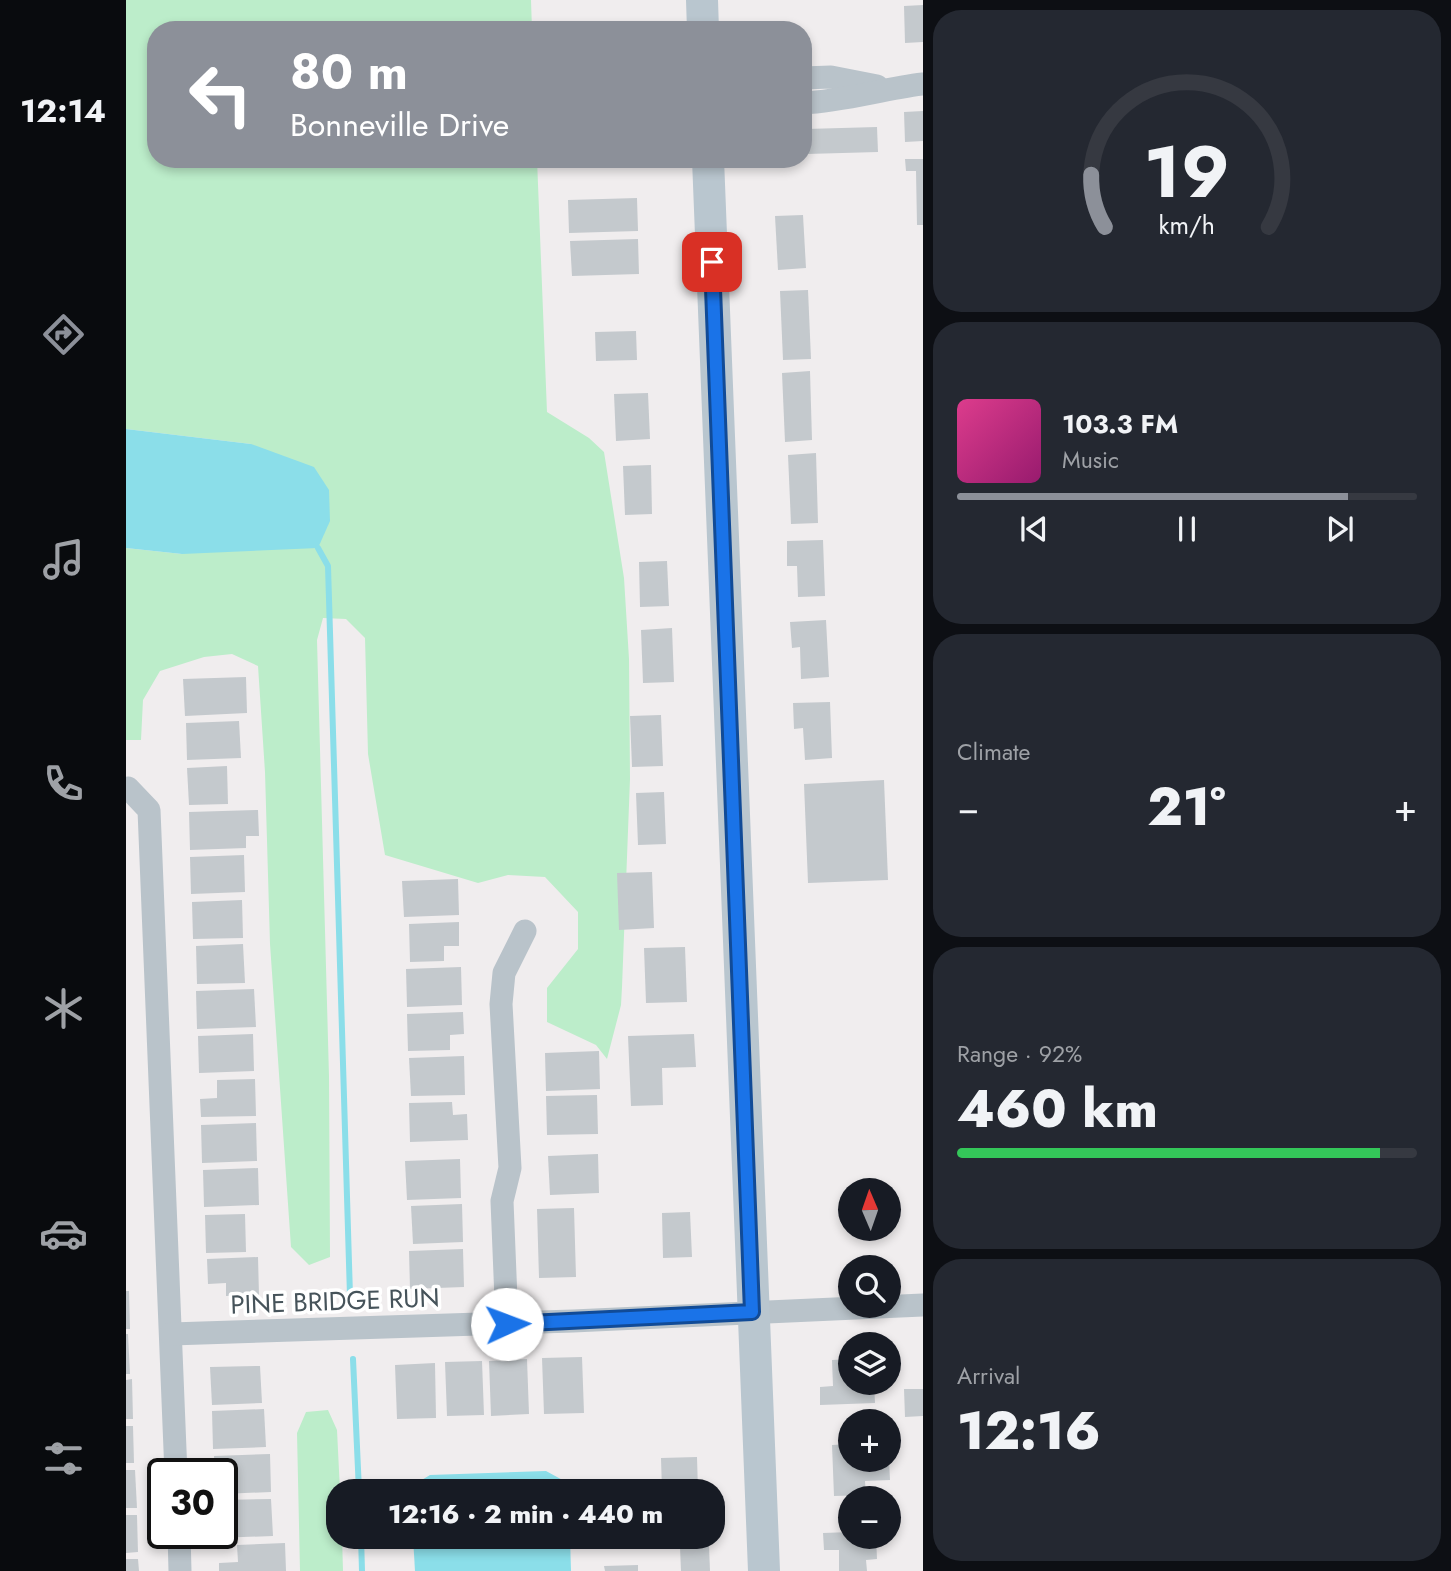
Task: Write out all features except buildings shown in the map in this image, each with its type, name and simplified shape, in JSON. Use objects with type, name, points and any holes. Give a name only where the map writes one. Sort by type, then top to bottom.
[{"type":"street","points":[[702,0],[703,21]]},
{"type":"street","points":[[812,78],[831,77],[887,88]]},
{"type":"street","points":[[812,103],[922,84]]},
{"type":"street","points":[[708,168],[764,1571]]},
{"type":"street","points":[[128,788],[149,810],[175,1458]]},
{"type":"street","points":[[507,1324],[502,1201],[510,1168],[501,1004],[504,973],[525,931]]},
{"type":"street","name":"PINE BRIDGE RUN","points":[[171,1334],[507,1324],[922,1305]]},
{"type":"street","points":[[179,1549],[180,1571]]},
{"type":"green space","points":[[126,0],[531,0],[532,21],[147,21],[147,168],[537,168],[547,412],[589,438],[604,452],[624,578],[629,659],[630,779],[621,1005],[607,1059],[596,1045],[547,1022],[547,988],[578,949],[578,912],[545,877],[508,875],[478,883],[385,855],[368,754],[365,638],[346,619],[323,618],[317,640],[329,1076],[330,1257],[309,1265],[291,1247],[270,944],[265,772],[258,666],[232,654],[204,657],[160,671],[143,700],[141,740],[126,740],[126,548],[182,554],[251,444],[126,429]]},
{"type":"green space","points":[[328,1410],[337,1430],[339,1479],[326,1479],[326,1549],[342,1549],[343,1571],[300,1571],[297,1433],[306,1412]]},
{"type":"water","points":[[126,429],[251,444],[314,467],[329,490],[330,521],[318,548],[182,554],[126,548]]},
{"type":"water","points":[[546,1471],[561,1479],[423,1479],[430,1475]]},
{"type":"water","points":[[414,1549],[570,1549],[571,1571],[415,1571]]},
{"type":"waterway","points":[[318,548],[328,566],[350,1296]]},
{"type":"waterway","points":[[353,1359],[358,1479]]},
{"type":"waterway","points":[[361,1549],[362,1571]]},
{"type":"route","points":[[507,1324],[752,1312],[712,262]]}]
